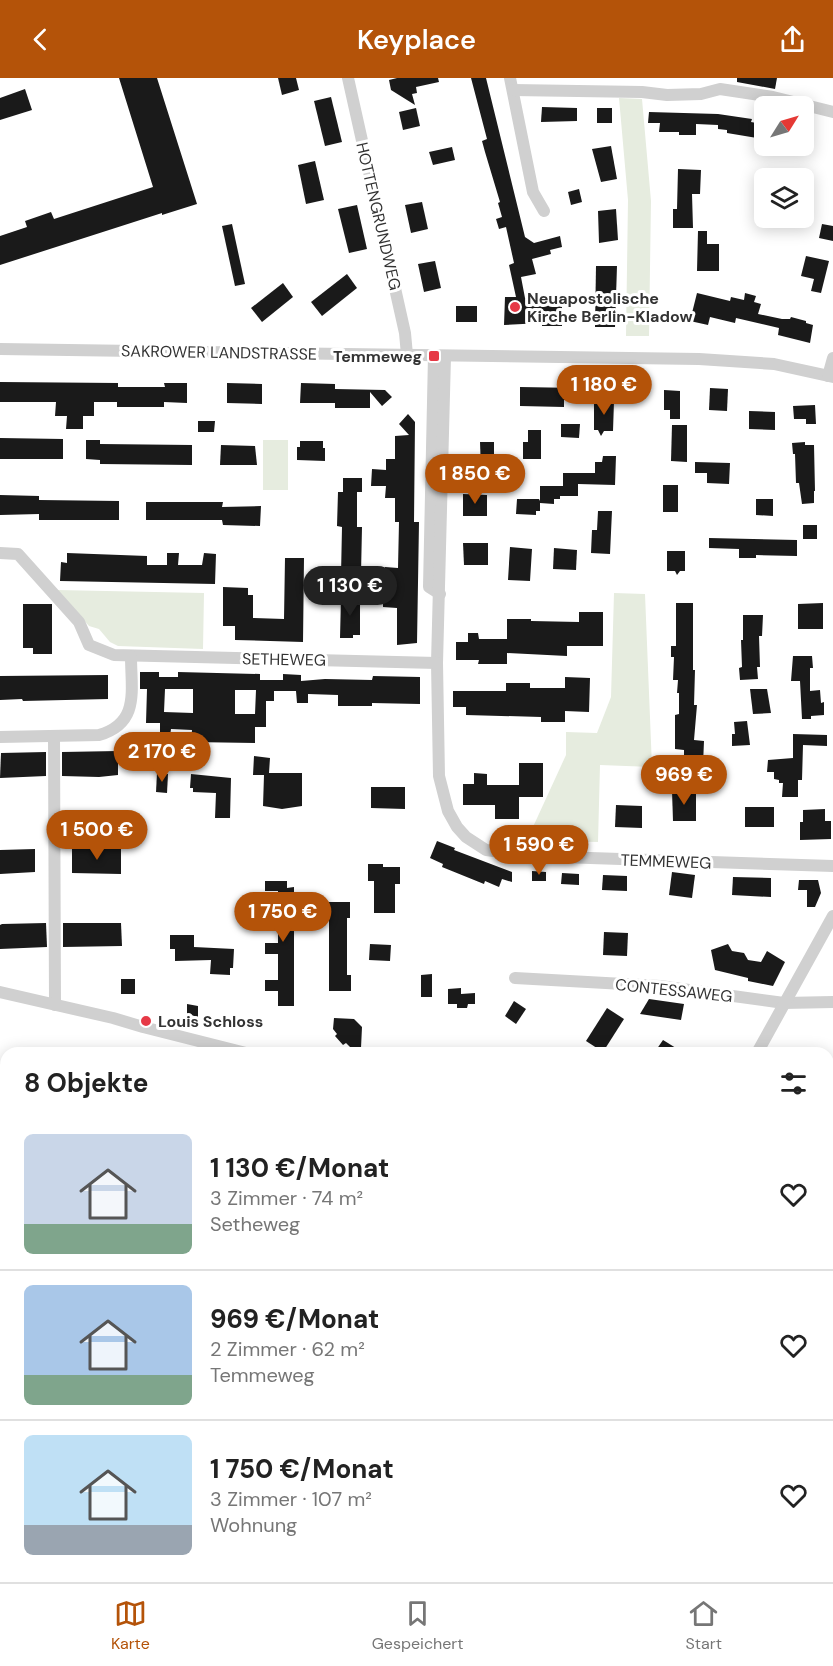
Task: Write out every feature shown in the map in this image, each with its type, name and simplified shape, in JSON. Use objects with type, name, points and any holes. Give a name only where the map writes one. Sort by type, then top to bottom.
[{"type":"street","name":"HOTTENGRUNDWEG","points":[[348,78],[405,333],[407,355]]},
{"type":"street","points":[[544,211],[533,192],[512,84],[667,95],[701,94],[720,89],[773,97],[833,112]]},
{"type":"street","name":"SAKROWER LANDSTRASSE","points":[[0,349],[738,360],[774,364],[831,377]]},
{"type":"street","name":"TEMMEWEG","points":[[439,356],[440,594],[437,750],[443,796],[456,827],[486,850],[530,856],[833,866]]},
{"type":"street","points":[[831,377],[833,358]]},
{"type":"street","name":"SETHEWEG","points":[[0,553],[18,554],[79,622],[89,645],[114,655],[437,663]]},
{"type":"street","points":[[0,737],[99,735],[111,731],[129,716],[131,656]]},
{"type":"street","points":[[54,736],[55,1005]]},
{"type":"street","points":[[760,1047],[833,916]]},
{"type":"street","name":"CONTESSAWEG","points":[[514,978],[660,986],[784,1003],[833,1002]]},
{"type":"street","points":[[0,992],[113,1018],[143,1028],[221,1047]]},
{"type":"shaded area","points":[[619,98],[642,99],[651,201],[649,336],[626,336],[628,200]]},
{"type":"shaded area","points":[[263,440],[288,440],[288,490],[263,490]]},
{"type":"shaded area","points":[[57,590],[204,593],[203,649],[118,646],[110,642],[99,629],[89,626]]},
{"type":"shaded area","points":[[614,593],[645,594],[652,767],[600,765],[598,842],[527,840],[566,755],[566,732],[597,733],[611,697]]},
{"type":"building","points":[[119,78],[157,78],[197,204],[0,265],[0,236],[27,227],[25,221],[51,212],[54,219],[153,187]]},
{"type":"building","points":[[278,78],[296,78],[299,90],[282,95]]},
{"type":"building","points":[[438,78],[439,82],[416,87],[417,93],[412,94],[415,105],[391,90],[389,80]]},
{"type":"building","points":[[471,78],[486,78],[525,237],[534,243],[560,236],[562,247],[550,250],[551,254],[532,259],[536,274],[521,277],[525,298],[555,300],[557,306],[562,306],[562,326],[542,326],[542,323],[504,325],[505,297],[516,297],[509,265],[514,263],[506,227],[499,229],[496,219],[502,217],[498,203],[500,202],[482,141],[487,139]]},
{"type":"building","points":[[737,78],[777,78],[775,89],[737,82]]},
{"type":"building","points":[[25,89],[32,110],[0,120],[0,98]]},
{"type":"building","points":[[331,97],[342,142],[325,146],[314,101]]},
{"type":"building","points":[[542,107],[577,108],[577,121],[541,122]]},
{"type":"building","points":[[416,108],[420,126],[403,130],[399,112]]},
{"type":"building","points":[[597,108],[612,108],[612,123],[597,123]]},
{"type":"building","points":[[649,112],[718,114],[752,119],[754,138],[727,133],[727,130],[718,129],[718,125],[696,124],[696,135],[679,135],[679,132],[659,132],[660,123],[648,123]]},
{"type":"building","points":[[611,146],[617,179],[601,182],[592,149]]},
{"type":"building","points":[[452,147],[455,160],[433,165],[429,152]]},
{"type":"building","points":[[315,161],[324,200],[306,204],[298,165]]},
{"type":"building","points":[[678,169],[701,170],[700,194],[692,194],[693,228],[673,228],[673,209],[677,209]]},
{"type":"building","points":[[579,189],[582,202],[571,205],[568,192]]},
{"type":"building","points":[[422,202],[428,229],[411,233],[405,205]]},
{"type":"building","points":[[357,205],[367,249],[349,253],[338,209]]},
{"type":"building","points":[[616,209],[618,240],[599,243],[598,211]]},
{"type":"building","points":[[232,224],[245,284],[235,286],[222,226]]},
{"type":"building","points":[[822,224],[833,226],[833,241],[819,238]]},
{"type":"building","points":[[698,231],[707,231],[707,244],[719,244],[719,271],[697,271]]},
{"type":"building","points":[[806,256],[829,261],[821,293],[811,291],[814,279],[801,276]]},
{"type":"building","points":[[435,261],[441,288],[424,292],[418,264]]},
{"type":"building","points":[[596,266],[617,266],[615,327],[595,327]]},
{"type":"building","points":[[347,274],[357,288],[322,316],[311,302]]},
{"type":"building","points":[[283,283],[293,297],[262,322],[251,308]]},
{"type":"building","points":[[697,293],[730,301],[731,297],[744,300],[745,293],[756,296],[754,302],[761,304],[758,314],[782,319],[791,317],[813,325],[810,343],[778,335],[779,328],[736,318],[735,323],[710,317],[708,325],[690,321]]},
{"type":"building","points":[[456,306],[477,306],[477,322],[456,322]]},
{"type":"building","points":[[0,382],[118,383],[118,387],[165,387],[164,383],[187,383],[187,403],[164,402],[164,407],[117,407],[117,402],[94,402],[94,416],[83,416],[83,429],[66,429],[67,416],[55,416],[56,402],[0,402]]},
{"type":"building","points":[[227,383],[262,384],[262,404],[227,403]]},
{"type":"building","points":[[301,383],[335,384],[335,389],[385,390],[392,397],[382,406],[370,392],[370,408],[335,408],[335,403],[300,403]]},
{"type":"building","points":[[520,387],[578,388],[578,400],[564,400],[564,407],[520,406]]},
{"type":"building","points":[[710,388],[728,389],[727,411],[709,410]]},
{"type":"building","points":[[664,390],[680,391],[680,419],[670,419],[670,410],[664,410]]},
{"type":"building","points":[[594,401],[614,401],[613,431],[604,431],[601,436],[598,430],[594,430]]},
{"type":"building","points":[[815,405],[816,424],[806,424],[806,419],[794,419],[793,406]]},
{"type":"building","points":[[749,411],[775,412],[775,430],[749,429]]},
{"type":"building","points":[[408,414],[415,422],[414,522],[419,522],[417,643],[397,645],[397,608],[383,607],[383,596],[368,596],[369,579],[384,579],[385,567],[398,568],[399,522],[395,522],[395,498],[385,498],[386,486],[371,486],[372,469],[386,470],[386,459],[395,459],[395,436],[409,435],[399,424]]},
{"type":"building","points":[[198,421],[215,421],[214,432],[198,432]]},
{"type":"building","points":[[561,424],[580,424],[579,438],[561,437]]},
{"type":"building","points":[[672,425],[687,425],[687,462],[671,461]]},
{"type":"building","points":[[528,430],[541,430],[541,459],[523,459],[523,442],[528,442]]},
{"type":"building","points":[[0,438],[63,439],[63,459],[0,459]]},
{"type":"building","points":[[86,440],[100,440],[100,444],[192,445],[192,465],[100,464],[100,460],[86,459]]},
{"type":"building","points":[[300,441],[323,441],[325,461],[297,460],[297,447],[300,447]]},
{"type":"building","points":[[480,442],[494,442],[494,471],[481,470]]},
{"type":"building","points":[[805,442],[805,445],[814,445],[815,491],[814,503],[802,504],[799,483],[796,483],[795,454],[793,454],[792,443]]},
{"type":"building","points":[[221,445],[255,446],[257,465],[220,465]]},
{"type":"building","points":[[603,456],[616,456],[615,485],[578,484],[578,496],[560,496],[560,499],[554,499],[554,504],[540,503],[540,511],[536,511],[536,515],[516,514],[517,499],[539,499],[540,501],[540,486],[563,486],[563,473],[595,473],[595,462],[602,462]]},
{"type":"building","points":[[695,462],[730,463],[729,484],[707,483],[707,473],[695,473]]},
{"type":"building","points":[[343,478],[362,478],[362,492],[357,492],[357,527],[362,527],[361,574],[341,575],[342,527],[337,526],[338,492],[343,492]]},
{"type":"building","points":[[663,485],[678,485],[678,512],[663,512]]},
{"type":"building","points":[[463,494],[487,495],[487,516],[463,516]]},
{"type":"building","points":[[0,495],[39,496],[39,500],[119,501],[119,520],[39,520],[39,514],[0,515]]},
{"type":"building","points":[[756,499],[773,499],[773,516],[756,515]]},
{"type":"building","points":[[146,502],[223,502],[222,507],[261,506],[260,526],[223,525],[222,520],[146,520]]},
{"type":"building","points":[[598,511],[612,511],[610,554],[591,553],[592,530],[597,530]]},
{"type":"building","points":[[803,525],[817,525],[817,539],[803,539]]},
{"type":"building","points":[[709,538],[797,540],[797,556],[756,555],[756,558],[739,558],[739,549],[709,548]]},
{"type":"building","points":[[463,543],[488,543],[488,565],[464,565]]},
{"type":"building","points":[[510,547],[532,549],[530,581],[508,580]]},
{"type":"building","points":[[554,548],[577,550],[576,570],[553,569]]},
{"type":"building","points":[[667,551],[685,551],[685,571],[680,571],[677,575],[675,571],[667,571]]},
{"type":"building","points":[[67,553],[147,556],[147,565],[167,565],[167,553],[179,553],[178,565],[202,565],[204,553],[216,554],[215,584],[60,581],[61,562],[67,563]]},
{"type":"building","points":[[285,558],[304,558],[303,642],[235,640],[235,626],[223,626],[223,587],[248,588],[248,595],[253,595],[253,618],[284,619]]},
{"type":"building","points":[[341,597],[360,598],[360,635],[353,635],[353,638],[340,638]]},
{"type":"building","points":[[676,603],[693,603],[694,705],[697,705],[694,740],[704,741],[703,765],[684,764],[684,750],[675,749],[675,715],[679,714],[679,693],[677,693],[678,680],[673,680],[674,657],[671,657],[671,646],[676,646]]},
{"type":"building","points":[[823,603],[823,629],[798,629],[798,604]]},
{"type":"building","points":[[23,604],[52,604],[52,654],[33,654],[33,648],[23,648]]},
{"type":"building","points":[[579,612],[603,612],[603,646],[567,646],[567,656],[507,653],[507,664],[478,664],[479,660],[456,660],[456,642],[468,642],[468,633],[478,633],[479,639],[507,639],[507,619],[579,622]]},
{"type":"building","points":[[743,615],[763,615],[762,636],[759,636],[758,679],[740,680]]},
{"type":"building","points":[[793,656],[812,656],[810,691],[820,690],[821,703],[824,702],[824,715],[802,719],[800,681],[791,681]]},
{"type":"building","points":[[140,672],[159,672],[159,677],[178,677],[178,672],[260,674],[260,680],[283,680],[283,674],[301,675],[301,681],[372,680],[373,676],[420,677],[420,704],[372,703],[372,706],[338,706],[338,695],[308,694],[308,703],[297,703],[296,691],[274,691],[274,701],[266,701],[266,727],[255,727],[255,743],[191,742],[192,730],[171,729],[170,736],[160,735],[160,723],[146,723],[147,689],[140,689]],"holes":[[[165,689],[193,689],[193,713],[164,712]],[[235,690],[256,690],[255,714],[235,714]]]},
{"type":"building","points":[[108,675],[108,699],[0,700],[0,676]]},
{"type":"building","points":[[565,677],[590,678],[589,712],[565,711],[565,722],[541,722],[541,717],[466,715],[466,707],[453,707],[453,691],[506,691],[506,683],[530,683],[530,688],[565,688]]},
{"type":"building","points":[[750,689],[767,689],[771,713],[753,714]]},
{"type":"building","points":[[747,721],[750,745],[732,746],[732,734],[735,734],[734,722]]},
{"type":"building","points":[[793,734],[827,735],[827,746],[803,745],[802,780],[798,780],[798,797],[782,797],[783,783],[774,779],[774,772],[767,772],[768,760],[793,758]]},
{"type":"building","points":[[118,751],[118,775],[62,776],[62,752]]},
{"type":"building","points":[[46,752],[46,776],[0,778],[1,753]]},
{"type":"building","points":[[254,756],[270,758],[269,773],[302,773],[302,806],[282,809],[263,806],[264,775],[253,775]]},
{"type":"building","points":[[519,763],[543,763],[543,797],[519,797],[519,819],[495,819],[495,805],[463,805],[463,784],[474,784],[474,773],[487,774],[487,785],[519,785]]},
{"type":"building","points":[[157,773],[168,774],[167,793],[156,792]]},
{"type":"building","points":[[191,774],[231,778],[230,818],[215,818],[216,793],[193,792],[193,788],[190,788]]},
{"type":"building","points":[[371,787],[405,787],[405,809],[371,808]]},
{"type":"building","points":[[672,791],[696,791],[696,821],[673,821]]},
{"type":"building","points":[[616,805],[642,806],[642,828],[615,827]]},
{"type":"building","points":[[745,807],[774,807],[774,827],[745,827]]},
{"type":"building","points":[[825,809],[825,821],[831,821],[831,839],[800,840],[803,810]]},
{"type":"building","points":[[437,841],[455,848],[454,850],[512,872],[512,882],[502,879],[499,887],[485,881],[484,884],[442,867],[443,864],[430,858]]},
{"type":"building","points":[[35,849],[35,872],[0,874],[0,850]]},
{"type":"building","points":[[72,849],[121,849],[121,874],[72,873]]},
{"type":"building","points":[[368,864],[400,867],[400,884],[395,884],[395,913],[374,913],[374,881],[368,881]]},
{"type":"building","points":[[532,871],[546,872],[546,881],[532,881]]},
{"type":"building","points":[[672,872],[695,875],[692,898],[669,895]]},
{"type":"building","points":[[562,873],[579,874],[579,885],[561,884]]},
{"type":"building","points":[[603,875],[627,876],[627,891],[602,890]]},
{"type":"building","points":[[733,877],[771,878],[771,897],[732,895]]},
{"type":"building","points":[[799,880],[818,880],[821,893],[815,907],[807,907],[807,890],[798,890]]},
{"type":"building","points":[[265,881],[287,881],[287,888],[294,887],[294,1006],[278,1006],[278,991],[265,991],[265,980],[278,980],[278,954],[265,954],[265,943],[278,943],[278,923],[265,923],[265,912],[278,912],[278,891],[265,891]]},
{"type":"building","points":[[329,902],[350,902],[350,918],[347,918],[347,975],[351,975],[351,991],[329,991]]},
{"type":"building","points":[[46,923],[47,947],[0,949],[0,925]]},
{"type":"building","points":[[63,923],[121,923],[122,946],[63,947]]},
{"type":"building","points":[[604,932],[628,933],[627,956],[603,955]]},
{"type":"building","points":[[170,935],[194,935],[194,947],[234,949],[233,968],[230,968],[230,975],[210,974],[211,960],[175,961],[175,949],[170,949]]},
{"type":"building","points":[[370,944],[391,945],[390,961],[369,960]]},
{"type":"building","points":[[728,944],[732,951],[744,953],[748,960],[761,962],[767,951],[785,962],[773,986],[748,981],[748,978],[715,970],[711,950]]},
{"type":"building","points":[[432,974],[432,997],[421,997],[421,975]]},
{"type":"building","points":[[121,979],[135,979],[135,994],[121,994]]},
{"type":"building","points":[[461,988],[461,994],[475,993],[475,1004],[468,1004],[467,1008],[457,1008],[457,1004],[448,1004],[448,989]]},
{"type":"building","points":[[649,999],[684,1004],[681,1020],[640,1014]]},
{"type":"building","points":[[514,1001],[526,1009],[516,1024],[505,1016]]},
{"type":"building","points":[[187,1004],[198,1006],[198,1017],[187,1014]]},
{"type":"building","points":[[607,1008],[624,1019],[606,1047],[595,1047],[586,1041]]},
{"type":"building","points":[[334,1018],[354,1019],[362,1027],[361,1047],[350,1047],[346,1043],[343,1045],[335,1036],[337,1034],[333,1029]]},
{"type":"building","points":[[663,1040],[674,1047],[658,1047]]},
{"type":"place","name":"Neuapostolische Kirche Berlin-Kladow","points":[[515,307]]},
{"type":"place","name":"Temmeweg","points":[[434,356]]},
{"type":"place","name":"Louis Schloss","points":[[146,1021]]}]
